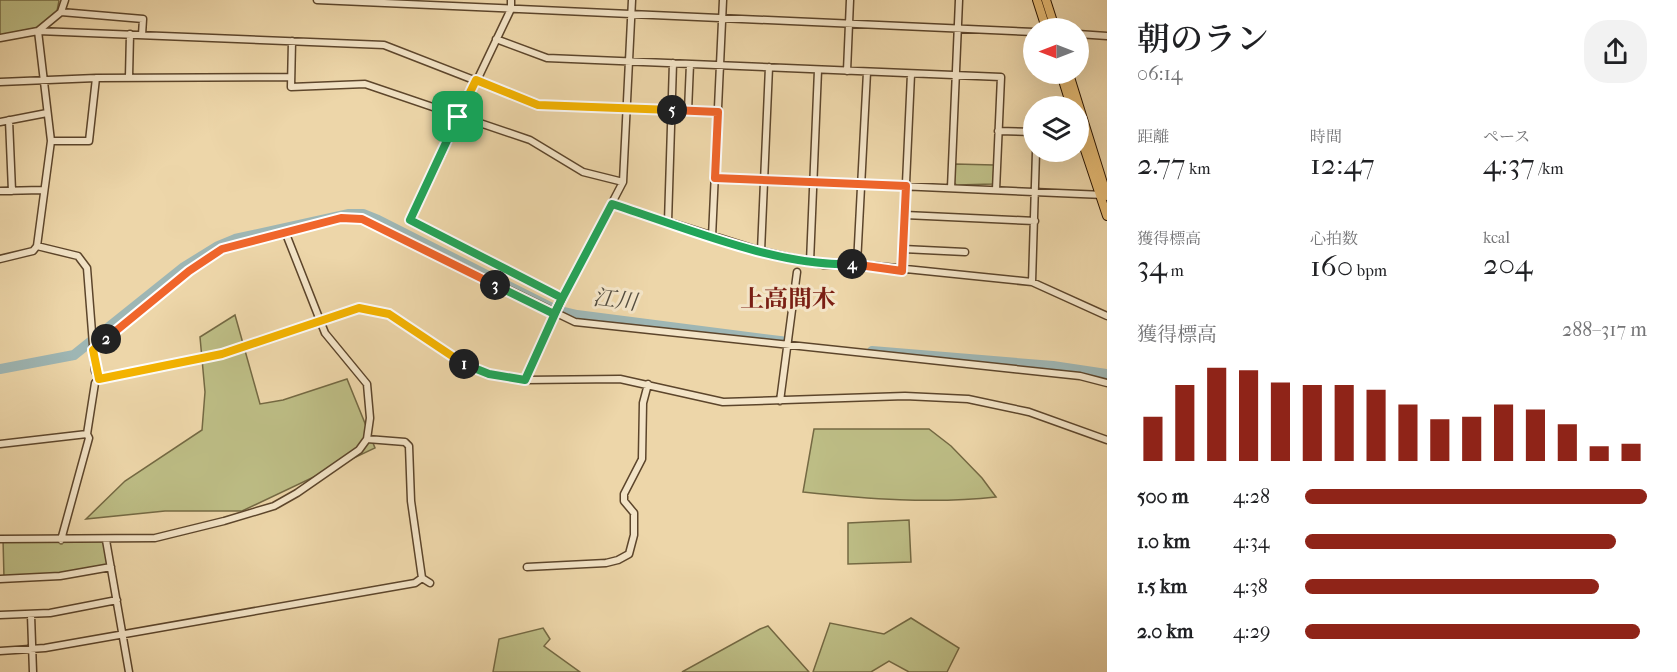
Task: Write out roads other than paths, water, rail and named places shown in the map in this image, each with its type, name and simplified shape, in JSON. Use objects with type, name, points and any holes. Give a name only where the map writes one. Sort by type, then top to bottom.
[{"type":"main road","points":[[1037,0],[1043,18]]},
{"type":"main road","points":[[1046,0],[1052,18]]},
{"type":"main road","points":[[1072,84],[1105,195],[1107,216]]},
{"type":"main road","points":[[1089,156],[1105,195]]},
{"type":"street","points":[[38,31],[61,12],[65,0]]},
{"type":"street","points":[[317,0],[1023,31]]},
{"type":"street","points":[[512,0],[511,9],[410,220],[562,298]]},
{"type":"street","points":[[525,380],[554,314],[623,182],[632,0]]},
{"type":"street","points":[[712,237],[723,0]]},
{"type":"street","points":[[847,71],[850,0]]},
{"type":"street","points":[[951,188],[959,0]]},
{"type":"street","points":[[61,12],[143,19],[142,34]]},
{"type":"street","points":[[0,259],[33,251],[37,246],[43,213],[42,190],[51,141],[38,31]]},
{"type":"street","points":[[0,38],[38,31],[384,45],[538,105],[718,112]]},
{"type":"street","points":[[129,77],[130,34]]},
{"type":"street","points":[[1089,35],[1107,36]]},
{"type":"street","points":[[496,39],[547,58],[1001,77],[996,190]]},
{"type":"street","points":[[292,41],[291,87],[365,84],[530,140],[583,172],[623,182]]},
{"type":"street","points":[[668,222],[673,63]]},
{"type":"street","points":[[688,111],[690,64]]},
{"type":"street","points":[[761,251],[769,67]]},
{"type":"street","points":[[810,262],[818,70]]},
{"type":"street","points":[[856,264],[867,72]]},
{"type":"street","points":[[902,271],[912,74]]},
{"type":"street","points":[[0,82],[129,77],[291,76]]},
{"type":"street","points":[[51,141],[89,141],[96,78]]},
{"type":"street","points":[[0,122],[46,113]]},
{"type":"street","points":[[9,120],[12,191]]},
{"type":"street","points":[[998,131],[1023,132]]},
{"type":"street","points":[[1032,282],[1036,162]]},
{"type":"street","points":[[715,178],[1105,195]]},
{"type":"street","points":[[0,191],[42,190]]},
{"type":"street","points":[[612,204],[712,237],[824,265],[856,264],[902,271],[1032,282],[1107,316]]},
{"type":"street","points":[[904,215],[1035,221]]},
{"type":"street","points":[[93,350],[189,271],[222,249],[341,218],[362,219],[554,314],[575,322],[1080,376],[1107,383]]},
{"type":"street","points":[[0,539],[155,538],[274,506],[352,455],[367,439],[370,418],[367,384],[325,333],[286,234]]},
{"type":"street","points":[[37,246],[78,256],[84,260],[87,268],[90,331],[99,379]]},
{"type":"street","points":[[903,249],[965,252]]},
{"type":"street","points":[[780,401],[797,272]]},
{"type":"street","points":[[61,540],[86,453],[95,383],[99,379],[222,354],[346,310],[376,310],[389,314],[461,363],[489,374],[525,380],[600,379],[648,384],[723,402],[905,396],[968,399],[1029,412],[1107,440]]},
{"type":"street","points":[[527,567],[606,563],[629,554],[634,535],[634,513],[623,499],[642,459],[644,403],[648,384]]},
{"type":"street","points":[[0,444],[78,438],[87,434]]},
{"type":"street","points":[[367,439],[405,442],[409,446],[411,501],[422,578],[430,583]]},
{"type":"street","points":[[106,540],[129,672]]},
{"type":"street","points":[[0,579],[60,576],[111,567]]},
{"type":"street","points":[[0,651],[32,650],[415,583],[422,578]]},
{"type":"street","points":[[0,615],[31,615],[117,600]]},
{"type":"street","points":[[31,615],[33,672]]},
{"type":"waterway","name":"江川","points":[[0,369],[74,355],[184,267],[218,246],[235,239],[349,214],[363,214],[378,220],[556,310],[577,315],[788,342]]},
{"type":"waterway","name":"江川","points":[[872,351],[1053,366],[1107,374]]},
{"type":"district","name":"上高間木","points":[[788,299]]}]
